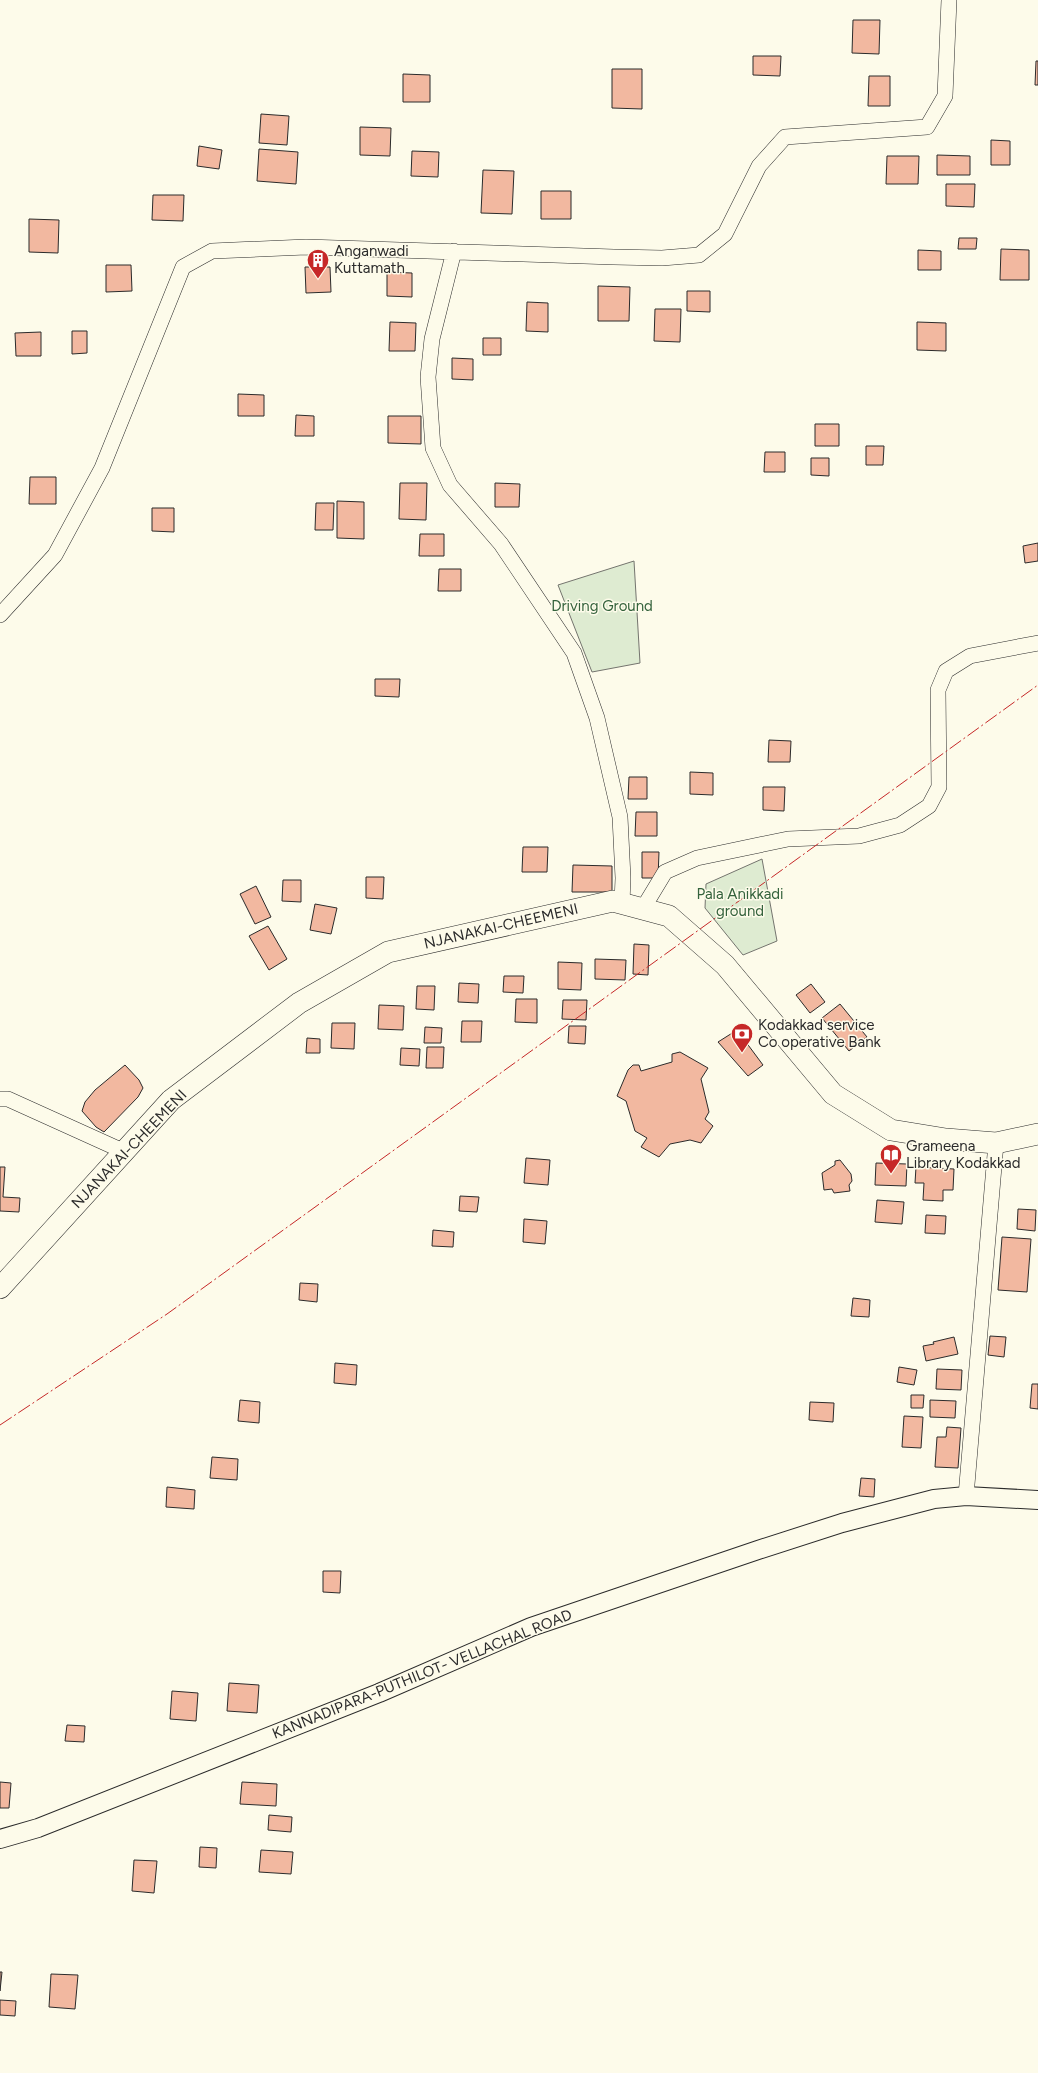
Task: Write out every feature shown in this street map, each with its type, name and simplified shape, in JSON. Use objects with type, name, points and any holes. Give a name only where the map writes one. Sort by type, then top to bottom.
[{"type":"main road","name":"NJANAKAI-CHEEMENI","points":[[0,1288],[171,1100],[299,1003],[388,952],[613,901],[669,916],[725,965],[833,1094],[891,1130],[946,1139],[996,1143],[1038,1134]]},
{"type":"street","points":[[0,615],[55,555],[102,468],[182,268],[212,251],[306,247],[662,258],[699,255],[725,234],[759,166],[784,137],[928,127],[945,96],[949,0]]},
{"type":"street","points":[[454,251],[432,339],[428,377],[433,448],[450,485],[501,544],[574,653],[598,718],[620,816],[623,878],[622,903]]},
{"type":"street","points":[[642,910],[665,872],[697,858],[788,839],[859,836],[900,825],[929,806],[939,787],[938,690],[946,671],[970,656],[1038,643]]},
{"type":"street","points":[[0,1098],[8,1099],[123,1152]]},
{"type":"street","points":[[966,1496],[996,1143]]},
{"type":"street","name":"KANNADIPARA-PUTHILOT- VELLACHAL ROAD","points":[[0,1839],[38,1828],[379,1693],[530,1628],[758,1550],[842,1523],[934,1499],[966,1496],[1038,1500]]},
{"type":"green space","name":"Driving Ground","points":[[634,561],[640,663],[592,672],[558,585]]},
{"type":"green space","name":"Pala Anikkadi ground","points":[[762,859],[777,941],[743,955],[705,908],[706,884]]},
{"type":"building","points":[[853,20],[880,20],[879,54],[852,53]]},
{"type":"building","points":[[753,56],[781,56],[780,76],[753,75]]},
{"type":"building","points":[[1036,61],[1038,61],[1038,85],[1035,85]]},
{"type":"building","points":[[612,69],[642,69],[642,109],[612,108]]},
{"type":"building","points":[[403,74],[430,75],[430,102],[403,102]]},
{"type":"building","points":[[869,76],[890,76],[890,106],[868,106]]},
{"type":"building","points":[[261,114],[289,116],[287,145],[259,143]]},
{"type":"building","points":[[360,127],[391,128],[390,156],[360,155]]},
{"type":"building","points":[[991,140],[1010,141],[1010,165],[991,165]]},
{"type":"building","points":[[199,146],[222,150],[219,169],[197,166]]},
{"type":"building","points":[[259,149],[298,152],[296,184],[257,181]]},
{"type":"building","points":[[412,151],[439,152],[438,177],[411,176]]},
{"type":"building","points":[[937,155],[970,156],[970,175],[937,175]]},
{"type":"building","points":[[887,156],[919,156],[918,184],[886,184]]},
{"type":"building","points":[[483,170],[514,171],[512,214],[481,213]]},
{"type":"building","points":[[946,184],[975,184],[974,207],[946,206]]},
{"type":"building","points":[[541,191],[571,191],[571,219],[541,219]]},
{"type":"building","points":[[153,195],[184,195],[183,221],[152,220]]},
{"type":"building","points":[[29,219],[59,220],[58,253],[29,252]]},
{"type":"building","points":[[959,238],[977,238],[976,249],[958,249]]},
{"type":"building","points":[[1001,249],[1029,250],[1029,280],[1000,280]]},
{"type":"building","points":[[918,250],[941,251],[941,270],[918,270]]},
{"type":"building","points":[[106,265],[131,265],[132,291],[106,292]]},
{"type":"building","name":"Anganwadi Kuttamath","points":[[305,267],[330,267],[331,292],[306,293]]},
{"type":"building","points":[[387,272],[412,273],[412,297],[387,296]]},
{"type":"building","points":[[598,286],[630,287],[629,321],[598,321]]},
{"type":"building","points":[[687,291],[710,291],[710,312],[687,311]]},
{"type":"building","points":[[527,302],[548,303],[548,332],[526,331]]},
{"type":"building","points":[[655,309],[681,309],[680,342],[654,341]]},
{"type":"building","points":[[390,322],[416,323],[415,351],[389,351]]},
{"type":"building","points":[[917,322],[946,323],[946,351],[917,350]]},
{"type":"building","points":[[72,331],[87,331],[87,353],[72,354]]},
{"type":"building","points":[[41,332],[41,356],[16,356],[15,333]]},
{"type":"building","points":[[483,338],[501,338],[501,355],[483,355]]},
{"type":"building","points":[[452,358],[473,359],[473,380],[452,379]]},
{"type":"building","points":[[238,394],[264,395],[264,416],[238,416]]},
{"type":"building","points":[[296,415],[314,416],[314,436],[295,436]]},
{"type":"building","points":[[388,416],[421,416],[421,444],[388,443]]},
{"type":"building","points":[[815,424],[839,424],[839,446],[815,446]]},
{"type":"building","points":[[866,446],[884,446],[883,465],[866,465]]},
{"type":"building","points":[[765,452],[785,452],[785,472],[764,472]]},
{"type":"building","points":[[811,458],[829,458],[829,476],[811,475]]},
{"type":"building","points":[[30,477],[56,477],[56,504],[29,504]]},
{"type":"building","points":[[400,483],[427,483],[426,520],[399,519]]},
{"type":"building","points":[[495,483],[520,484],[519,507],[495,507]]},
{"type":"building","points":[[337,501],[364,502],[364,539],[337,538]]},
{"type":"building","points":[[316,503],[334,503],[333,530],[315,530]]},
{"type":"building","points":[[152,508],[174,508],[174,532],[152,531]]},
{"type":"building","points":[[420,534],[444,534],[444,556],[419,556]]},
{"type":"building","points":[[1038,543],[1038,561],[1025,563],[1023,546]]},
{"type":"building","points":[[439,569],[461,569],[461,591],[438,591]]},
{"type":"building","points":[[375,679],[400,679],[399,697],[375,696]]},
{"type":"building","points":[[769,740],[791,741],[790,762],[768,762]]},
{"type":"building","points":[[690,772],[713,773],[713,795],[690,794]]},
{"type":"building","points":[[629,777],[647,777],[647,799],[628,799]]},
{"type":"building","points":[[763,787],[785,787],[784,811],[763,810]]},
{"type":"building","points":[[636,812],[657,812],[657,836],[635,836]]},
{"type":"building","points":[[523,847],[548,847],[547,872],[522,872]]},
{"type":"building","points":[[642,852],[659,852],[658,878],[642,878]]},
{"type":"building","points":[[573,865],[612,866],[612,892],[572,892]]},
{"type":"building","points":[[366,877],[384,877],[383,899],[366,898]]},
{"type":"building","points":[[283,880],[301,880],[301,902],[282,901]]},
{"type":"building","points":[[256,886],[271,917],[255,924],[240,894]]},
{"type":"building","points":[[315,904],[337,908],[331,934],[310,930]]},
{"type":"building","points":[[268,926],[287,959],[269,970],[249,936]]},
{"type":"building","points":[[634,944],[649,945],[648,975],[633,974]]},
{"type":"building","points":[[595,959],[626,960],[625,980],[595,979]]},
{"type":"building","points":[[558,962],[582,963],[581,990],[558,989]]},
{"type":"building","points":[[504,976],[524,976],[523,993],[503,992]]},
{"type":"building","points":[[459,983],[479,984],[478,1003],[458,1002]]},
{"type":"building","points":[[811,984],[825,1002],[810,1013],[796,995]]},
{"type":"building","points":[[417,986],[435,986],[434,1010],[416,1009]]},
{"type":"building","points":[[516,999],[537,999],[537,1023],[515,1022]]},
{"type":"building","points":[[563,1000],[587,1000],[586,1020],[562,1019]]},
{"type":"building","points":[[840,1004],[867,1037],[849,1051],[822,1018]]},
{"type":"building","points":[[379,1005],[404,1006],[403,1030],[378,1029]]},
{"type":"building","points":[[462,1021],[482,1021],[481,1042],[461,1042]]},
{"type":"building","points":[[332,1023],[355,1023],[354,1049],[331,1048]]},
{"type":"building","points":[[569,1026],[586,1026],[585,1044],[568,1043]]},
{"type":"building","points":[[425,1027],[442,1028],[441,1043],[424,1043]]},
{"type":"building","name":"Kodakkad service Co operative Bank","points":[[737,1030],[763,1065],[748,1076],[718,1042]]},
{"type":"building","points":[[307,1038],[320,1039],[320,1053],[306,1053]]},
{"type":"building","points":[[427,1047],[444,1047],[443,1068],[426,1068]]},
{"type":"building","points":[[401,1048],[420,1049],[419,1066],[400,1065]]},
{"type":"building","points":[[680,1052],[708,1068],[701,1079],[709,1112],[705,1119],[713,1126],[701,1143],[690,1140],[670,1144],[659,1157],[641,1147],[647,1138],[635,1131],[626,1101],[617,1096],[628,1070],[633,1065],[639,1065],[641,1071],[672,1062],[672,1054]]},
{"type":"building","points":[[125,1065],[139,1080],[143,1088],[138,1097],[104,1132],[96,1127],[82,1111],[85,1102],[95,1090]]},
{"type":"building","points":[[526,1158],[550,1160],[548,1185],[524,1183]]},
{"type":"building","points":[[840,1160],[851,1174],[852,1181],[849,1185],[850,1191],[834,1193],[832,1189],[824,1190],[822,1173],[835,1165],[835,1161]]},
{"type":"building","name":"Grameena Library Kodakkad","points":[[876,1163],[907,1164],[906,1186],[875,1185]]},
{"type":"building","points":[[0,1167],[5,1167],[3,1197],[20,1198],[19,1212],[0,1211]]},
{"type":"building","points":[[916,1167],[954,1169],[953,1190],[943,1190],[943,1201],[923,1200],[924,1183],[915,1183]]},
{"type":"building","points":[[460,1196],[479,1197],[477,1212],[459,1211]]},
{"type":"building","points":[[877,1200],[904,1202],[902,1224],[875,1222]]},
{"type":"building","points":[[1018,1209],[1036,1210],[1035,1231],[1017,1229]]},
{"type":"building","points":[[926,1215],[946,1216],[945,1234],[925,1233]]},
{"type":"building","points":[[524,1219],[547,1221],[545,1244],[523,1242]]},
{"type":"building","points":[[433,1230],[454,1232],[453,1247],[432,1246]]},
{"type":"building","points":[[1002,1237],[1031,1239],[1027,1292],[998,1290]]},
{"type":"building","points":[[300,1283],[318,1284],[317,1302],[299,1300]]},
{"type":"building","points":[[853,1298],[870,1300],[869,1317],[851,1316]]},
{"type":"building","points":[[990,1336],[1006,1337],[1004,1357],[988,1355]]},
{"type":"building","points":[[954,1337],[958,1354],[926,1361],[923,1346]]},
{"type":"building","points":[[335,1363],[357,1365],[356,1385],[334,1383]]},
{"type":"building","points":[[899,1367],[917,1370],[914,1385],[897,1382]]},
{"type":"building","points":[[937,1369],[962,1370],[961,1390],[936,1389]]},
{"type":"building","points":[[1032,1384],[1038,1384],[1038,1409],[1030,1408]]},
{"type":"building","points":[[911,1395],[924,1395],[923,1408],[911,1408]]},
{"type":"building","points":[[240,1400],[260,1402],[259,1423],[238,1421]]},
{"type":"building","points":[[930,1400],[956,1401],[955,1418],[930,1417]]},
{"type":"building","points":[[810,1402],[834,1403],[833,1422],[809,1420]]},
{"type":"building","points":[[904,1416],[923,1417],[921,1448],[902,1447]]},
{"type":"building","points":[[947,1427],[961,1428],[958,1468],[935,1467],[937,1437],[946,1437]]},
{"type":"building","points":[[212,1457],[238,1459],[237,1480],[210,1478]]},
{"type":"building","points":[[861,1478],[875,1479],[874,1497],[859,1496]]},
{"type":"building","points":[[167,1487],[195,1490],[194,1509],[166,1507]]},
{"type":"building","points":[[323,1571],[341,1571],[340,1593],[323,1592]]},
{"type":"building","points":[[229,1683],[259,1685],[257,1713],[227,1711]]},
{"type":"building","points":[[172,1691],[198,1693],[196,1721],[170,1719]]},
{"type":"building","points":[[67,1725],[85,1726],[84,1742],[65,1741]]},
{"type":"building","points":[[0,1782],[11,1783],[9,1808],[0,1808]]},
{"type":"building","points":[[242,1782],[277,1784],[276,1806],[240,1804]]},
{"type":"building","points":[[269,1815],[292,1817],[291,1832],[268,1830]]},
{"type":"building","points":[[200,1847],[217,1848],[216,1868],[199,1867]]},
{"type":"building","points":[[261,1850],[293,1852],[291,1874],[259,1872]]},
{"type":"building","points":[[134,1860],[157,1861],[154,1893],[132,1891]]},
{"type":"building","points":[[0,1972],[2,1972],[0,1991]]},
{"type":"building","points":[[51,1974],[78,1975],[75,2009],[49,2007]]},
{"type":"building","points":[[0,2000],[16,2001],[15,2016],[0,2015]]},
{"type":"power","points":[[0,1425],[167,1314],[1038,685]]},
{"type":"place","name":"Anganwadi Kuttamath","points":[[318,280]]},
{"type":"place","name":"Kodakkad service Co operative Bank","points":[[742,1054]]},
{"type":"place","name":"Grameena Library Kodakkad","points":[[891,1174]]}]
